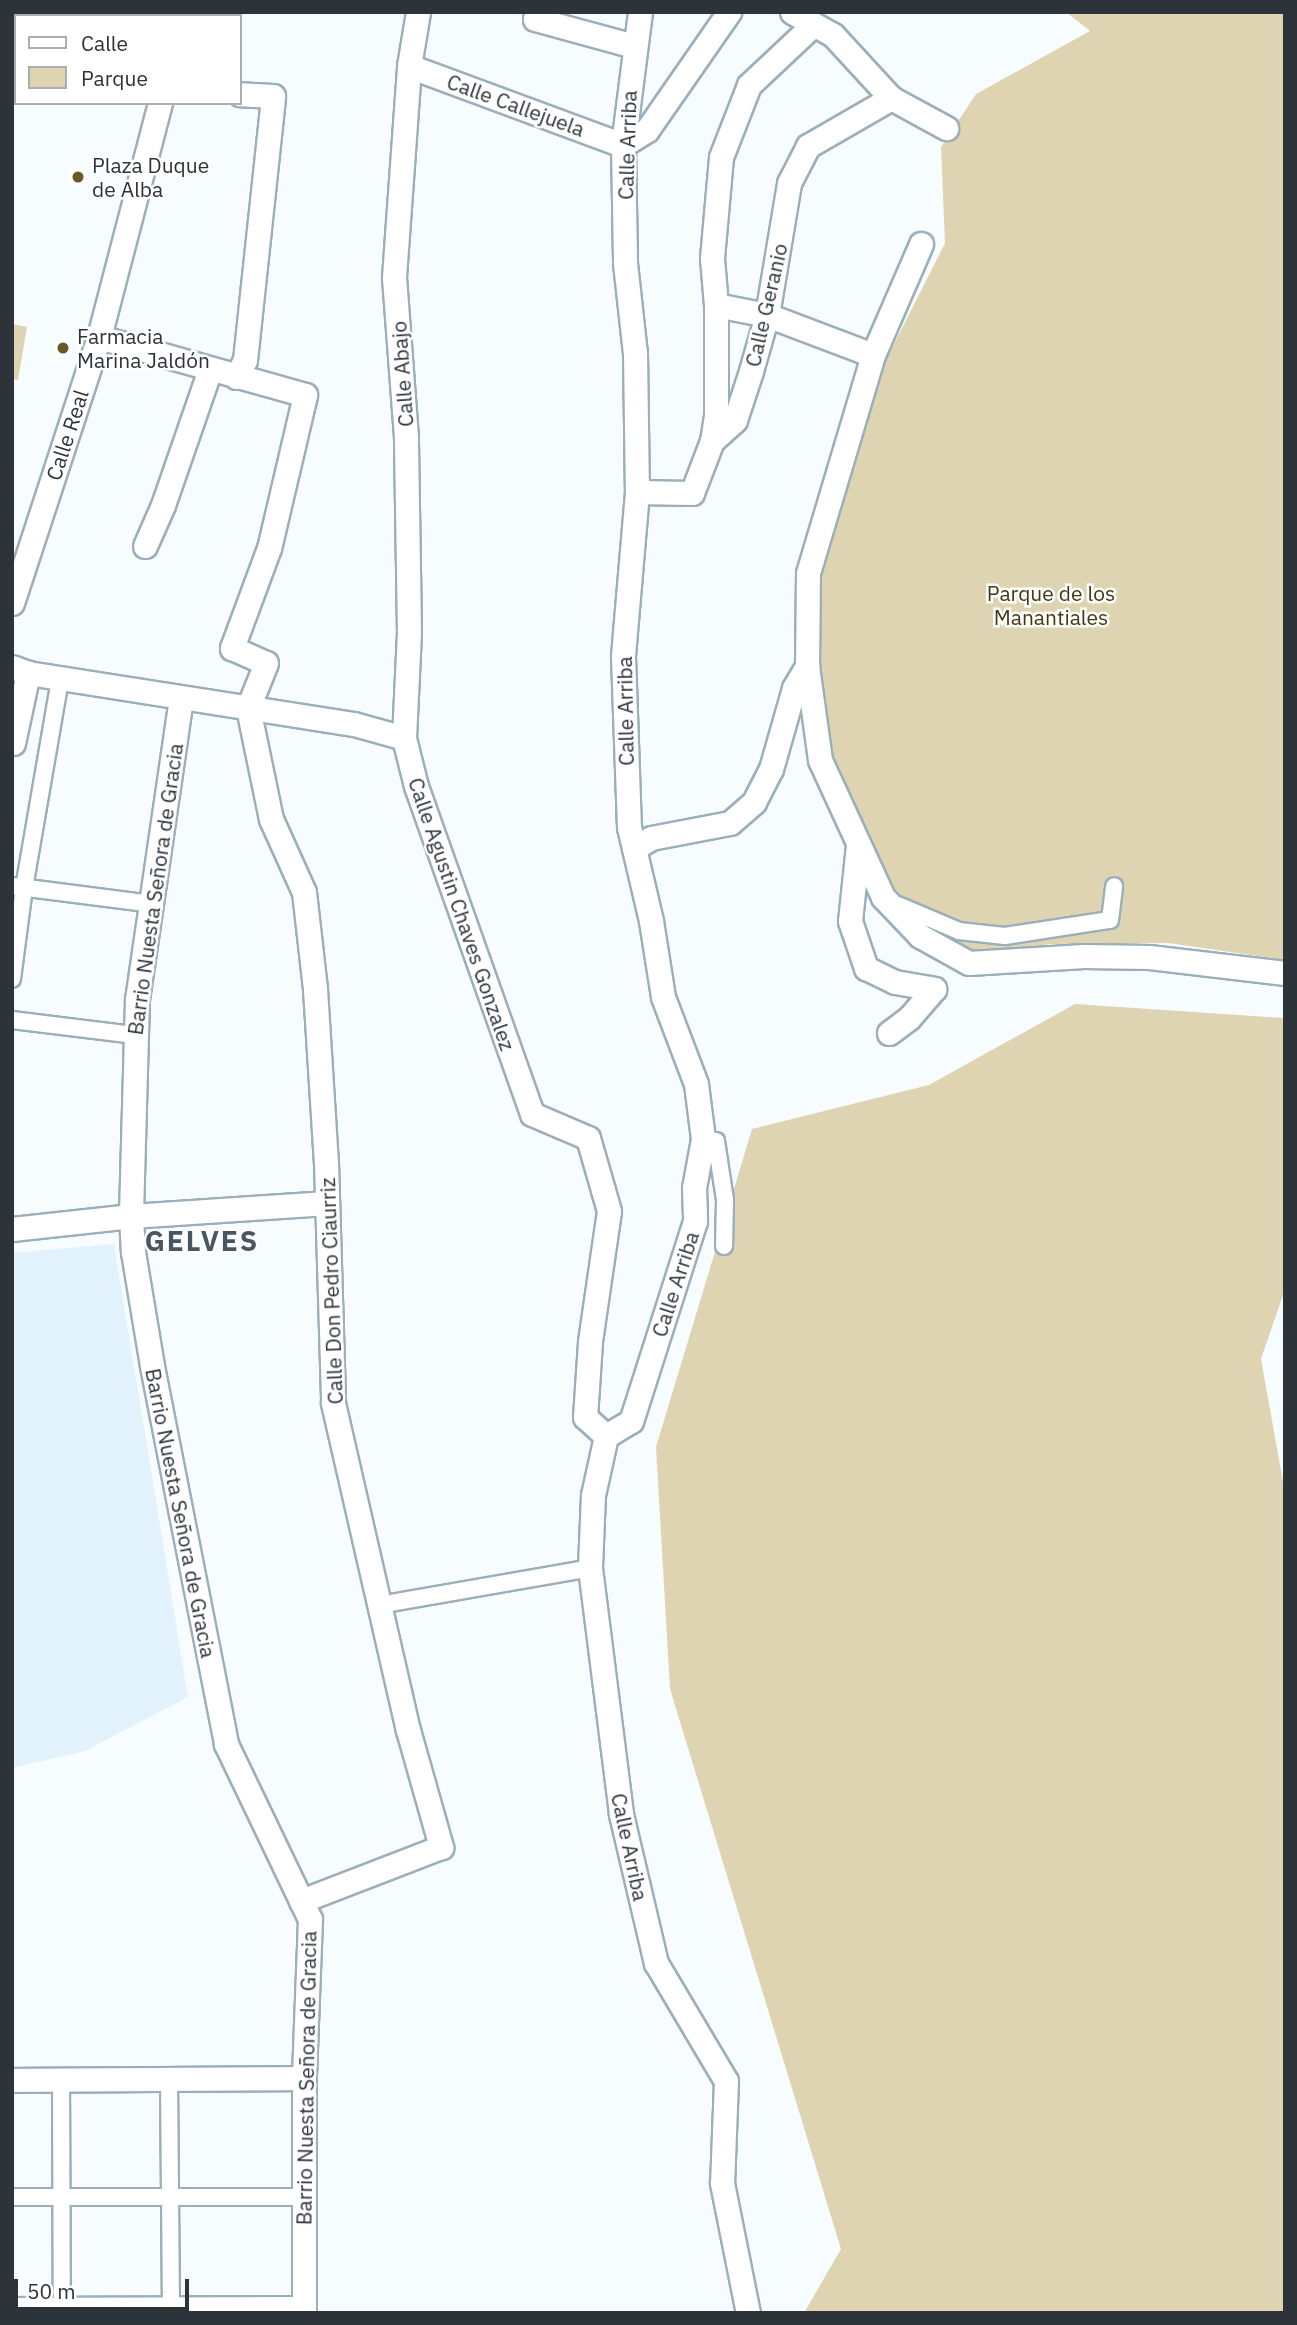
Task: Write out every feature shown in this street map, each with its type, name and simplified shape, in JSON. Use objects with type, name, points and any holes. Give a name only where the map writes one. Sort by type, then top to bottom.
[{"type":"street","name":"Calle Abajo","points":[[404,737],[409,633],[407,437],[394,277],[409,66],[418,12]]},
{"type":"street","points":[[537,12],[535,19],[634,46]]},
{"type":"street","name":"Calle Arriba","points":[[640,12],[623,145],[625,263],[635,354],[637,492],[623,656],[628,827],[651,921],[663,997],[696,1084],[703,1139],[694,1188],[695,1222],[631,1421],[606,1436],[593,1494],[590,1568],[621,1814],[656,1963],[726,2081],[722,2183],[748,2313]]},
{"type":"street","points":[[623,145],[647,130],[729,12]]},
{"type":"street","points":[[792,12],[833,35],[891,98],[952,122]]},
{"type":"street","points":[[712,441],[716,416],[716,305],[712,258],[721,157],[749,85],[813,24]]},
{"type":"street","name":"Calle Callejuela","points":[[409,66],[623,145]]},
{"type":"street","points":[[236,377],[245,360],[274,96],[242,94]]},
{"type":"street","name":"Calle Geranio","points":[[637,492],[692,494],[712,441],[735,420],[767,315],[789,183],[808,146],[891,98]]},
{"type":"street","name":"Calle Real","points":[[12,603],[99,337],[159,105]]},
{"type":"street","points":[[922,244],[873,355],[808,573],[807,666],[820,760],[883,897],[920,936],[969,963],[1084,956],[1149,957],[1285,973]]},
{"type":"street","points":[[716,305],[767,315],[873,355]]},
{"type":"street","points":[[99,337],[305,395],[269,548],[232,648],[266,663],[248,708]]},
{"type":"street","points":[[145,545],[163,505],[210,369]]},
{"type":"street","points":[[634,848],[651,838],[730,823],[754,802],[771,769],[794,688],[807,666]]},
{"type":"street","points":[[13,743],[20,670],[354,724],[404,737]]},
{"type":"street","points":[[12,979],[18,887],[60,678]]},
{"type":"street","name":"Barrio Nuesta Señora de Gracia","points":[[181,698],[135,1035],[131,1216],[133,1252],[152,1366],[226,1744],[310,1919],[303,2078],[304,2309]]},
{"type":"street","name":"Calle Don Pedro Ciaurriz","points":[[248,708],[271,819],[304,892],[315,989],[327,1203],[333,1402],[408,1730],[441,1847],[301,1901]]},
{"type":"street","name":"Calle Agustin Chaves Gonzalez","points":[[404,737],[416,786],[532,1114],[588,1138],[609,1210],[590,1342],[585,1417],[606,1436]]},
{"type":"street","points":[[858,845],[850,921],[866,968],[895,982],[934,989],[909,1018],[889,1033]]},
{"type":"street","points":[[883,897],[916,915],[960,931],[1005,936],[1110,920],[1114,886]]},
{"type":"street","points":[[18,887],[152,904]]},
{"type":"street","points":[[12,1020],[135,1035]]},
{"type":"street","points":[[703,1139],[716,1142],[725,1200],[724,1246]]},
{"type":"street","points":[[12,1229],[131,1216],[327,1203]]},
{"type":"street","points":[[379,1605],[590,1568]]},
{"type":"street","points":[[61,2078],[61,2309]]},
{"type":"street","points":[[12,2080],[303,2078]]},
{"type":"street","points":[[169,2079],[171,2309]]},
{"type":"street","points":[[12,2197],[303,2197]]},
{"type":"street","points":[[12,2306],[61,2309],[304,2309]]},
{"type":"shaded area","points":[[114,1244],[188,1697],[85,1751],[12,1768],[12,1253]]},
{"type":"green space","name":"Parque de los Manantiales","points":[[1066,12],[1285,12],[1285,960],[1168,943],[1051,944],[975,954],[940,937],[877,869],[835,779],[818,647],[816,576],[884,364],[945,243],[941,147],[976,94],[1090,31]]},
{"type":"green space","points":[[12,324],[27,327],[18,380],[12,379]]},
{"type":"green space","points":[[1075,1004],[1285,1018],[1285,1289],[1261,1359],[1285,1493],[1285,2313],[804,2313],[841,2249],[670,1689],[656,1447],[752,1129],[929,1085]]},
{"type":"place","name":"Plaza Duque de Alba","points":[[78,177]]},
{"type":"place","name":"Farmacia Marina Jaldón","points":[[63,348]]},
{"type":"district","name":"GELVES","points":[[202,1241]]}]
